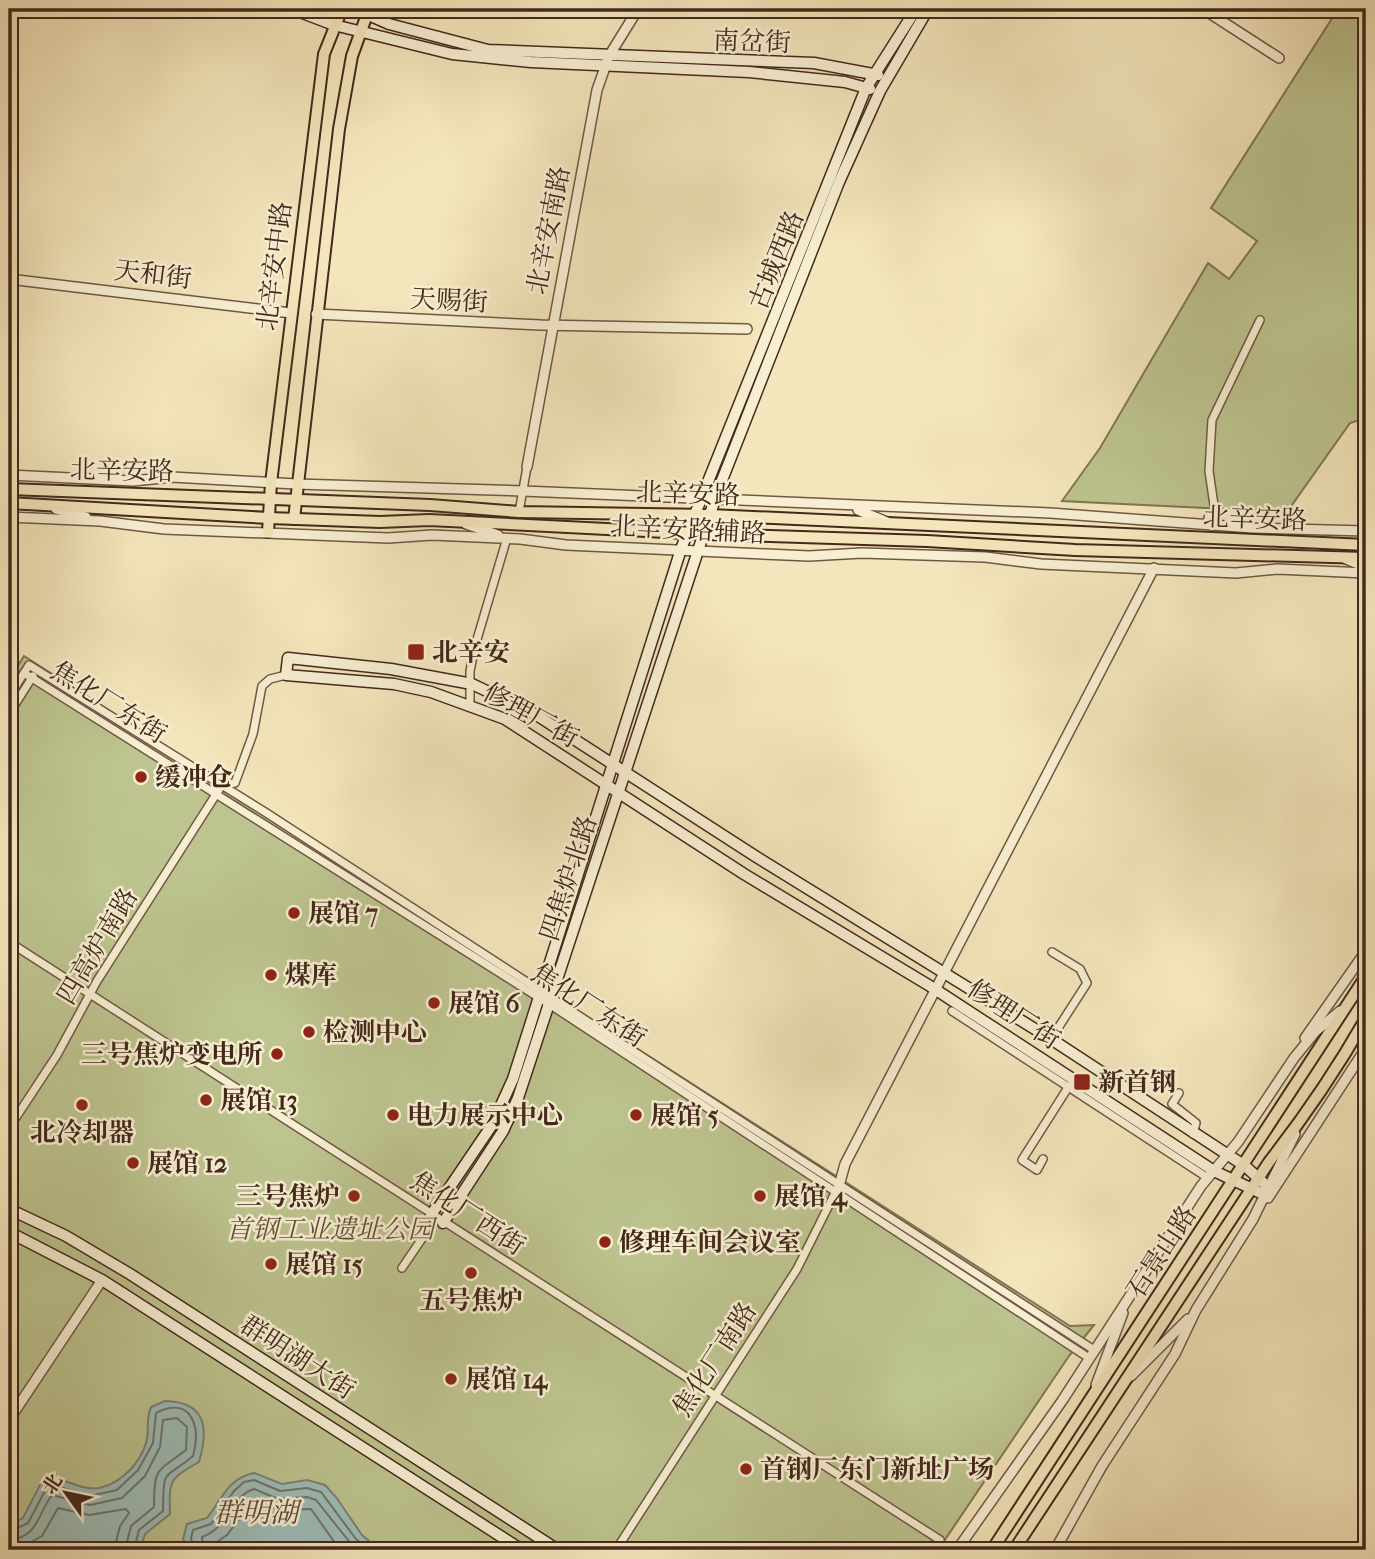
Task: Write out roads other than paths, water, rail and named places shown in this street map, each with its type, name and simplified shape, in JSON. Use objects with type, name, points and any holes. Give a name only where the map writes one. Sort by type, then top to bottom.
[{"type":"main road","name":"南岔街","points":[[292,9],[334,24],[452,54],[500,61],[814,63],[888,78]]},
{"type":"main road","name":"北辛安中路","points":[[268,532],[271,483],[324,54],[342,9]]},
{"type":"main road","name":"南岔街","points":[[355,9],[368,11],[389,24],[488,50],[845,82],[880,91]]},
{"type":"main road","name":"古城西路","points":[[705,534],[710,515],[708,501],[866,88],[916,9]]},
{"type":"main road","name":"古城西路","points":[[688,533],[696,516],[708,501],[839,182],[880,91],[928,9]]},
{"type":"main road","name":"北辛安中路","points":[[294,519],[343,98],[368,11]]},
{"type":"main road","name":"北辛安路","points":[[9,489],[429,505],[519,512],[710,515],[1366,545]]},
{"type":"main road","name":"北辛安路","points":[[9,503],[269,518],[461,522],[927,541],[1129,553],[1366,558]]},
{"type":"main road","name":"四焦炉北路","points":[[437,1219],[492,1125],[513,1079],[612,763],[688,533]]},
{"type":"main road","name":"四焦炉北路","points":[[437,1219],[503,1131],[530,1068],[705,534]]},
{"type":"main road","name":"修理厂街","points":[[1254,1184],[1245,1166],[1192,1135],[1051,1039],[535,714],[472,684],[391,669],[288,658],[286,675],[394,684],[470,704],[540,739],[744,874],[935,988],[1211,1174],[1254,1184],[1267,1191]]},
{"type":"main road","name":"石景山路","points":[[992,1550],[1245,1166],[1366,976]]},
{"type":"main road","name":"石景山路","points":[[1014,1550],[1254,1184],[1303,1119],[1366,1018]]},
{"type":"main road","name":"群明湖大街","points":[[9,1209],[66,1236],[130,1274],[558,1550]]},
{"type":"main road","name":"群明湖大街","points":[[9,1232],[102,1280],[522,1550]]},
{"type":"street","name":"北辛安南路","points":[[527,467],[551,325],[597,90],[607,61],[638,9]]},
{"type":"street","points":[[1203,9],[1279,58]]},
{"type":"street","name":"天和街","points":[[9,279],[291,313]]},
{"type":"street","name":"天赐街","points":[[316,314],[551,325],[747,329]]},
{"type":"street","points":[[1208,524],[1209,514],[1215,512],[1216,505],[1209,471],[1212,420],[1260,320]]},
{"type":"street","points":[[519,512],[527,467]]},
{"type":"street","name":"北辛安路辅路","points":[[9,475],[133,481],[172,477],[523,491],[938,511],[1050,513],[1253,528],[1366,531]]},
{"type":"street","points":[[25,476],[61,492]]},
{"type":"street","points":[[37,503],[100,521]]},
{"type":"street","points":[[849,506],[892,523]]},
{"type":"street","points":[[936,525],[938,511]]},
{"type":"street","name":"北辛安路辅路","points":[[9,517],[100,521],[164,529],[507,538],[566,545],[809,556],[862,553],[985,557],[1041,564],[1236,573],[1277,569],[1366,573]]},
{"type":"street","points":[[461,522],[507,538],[475,646],[470,671],[470,704]]},
{"type":"street","points":[[1253,528],[1278,541]]},
{"type":"street","points":[[927,541],[985,557]]},
{"type":"street","points":[[1341,558],[1366,567]]},
{"type":"street","points":[[837,1189],[845,1164],[943,972],[1121,637],[1154,568]]},
{"type":"street","name":"焦化厂东街","points":[[540,993],[24,673],[29,665],[222,785],[1092,1354]]},
{"type":"street","points":[[9,714],[37,670]]},
{"type":"street","points":[[9,697],[24,673]]},
{"type":"street","name":"四高炉南路","points":[[9,1128],[57,1055],[89,995],[216,794],[222,785],[235,783],[258,717],[262,686],[270,678],[286,675]]},
{"type":"street","name":"焦化厂西街","points":[[9,942],[940,1541]]},
{"type":"street","points":[[1294,1058],[1314,1022],[1366,951]]},
{"type":"street","points":[[1051,1039],[1087,983],[1080,969],[1052,952]]},
{"type":"street","points":[[957,1550],[1092,1354],[1211,1174],[1294,1058],[1316,1031],[1350,1002]]},
{"type":"street","points":[[952,1011],[1211,1174]]},
{"type":"street","points":[[1253,1219],[1366,1048]]},
{"type":"street","points":[[1043,1159],[1037,1170],[1022,1160],[1069,1086]]},
{"type":"street","points":[[1179,1093],[1172,1104],[1196,1123],[1192,1135]]},
{"type":"street","name":"石景山路","points":[[1055,1550],[1102,1466],[1175,1354],[1196,1310],[1253,1219],[1303,1119]]},
{"type":"street","name":"焦化厂南路","points":[[616,1550],[797,1269],[837,1189]]},
{"type":"street","points":[[402,1268],[437,1219]]},
{"type":"street","points":[[1090,1399],[1123,1315],[1151,1262]]},
{"type":"street","points":[[9,1420],[102,1280]]},
{"type":"street","points":[[1127,1380],[1196,1310]]},
{"type":"water","name":"群明湖","points":[[165,1401],[189,1406],[196,1412],[203,1428],[202,1450],[199,1462],[176,1477],[171,1487],[170,1514],[145,1534],[140,1550],[9,1550],[9,1525],[23,1518],[42,1481],[57,1480],[94,1488],[104,1487],[124,1476],[144,1449],[151,1407]]},
{"type":"water","name":"群明湖","points":[[254,1473],[282,1484],[307,1480],[325,1485],[362,1535],[380,1550],[189,1550],[183,1539],[187,1524],[207,1518],[232,1484]]},
{"type":"place","name":"北辛安","points":[[416,652]]},
{"type":"place","name":"缓冲仓","points":[[141,777]]},
{"type":"place","name":"展馆 7","points":[[294,913]]},
{"type":"place","name":"煤库","points":[[271,975]]},
{"type":"place","name":"展馆 6","points":[[434,1003]]},
{"type":"place","name":"检测中心","points":[[309,1032]]},
{"type":"place","name":"三号焦炉变电所","points":[[277,1054]]},
{"type":"place","name":"新首钢","points":[[1082,1082]]},
{"type":"place","name":"展馆 13","points":[[206,1100]]},
{"type":"place","name":"北冷却器","points":[[82,1105]]},
{"type":"place","name":"电力展示中心","points":[[393,1115]]},
{"type":"place","name":"展馆 5","points":[[636,1115]]},
{"type":"place","name":"展馆 12","points":[[133,1163]]},
{"type":"place","name":"三号焦炉","points":[[354,1196]]},
{"type":"place","name":"展馆 4","points":[[760,1196]]},
{"type":"place","name":"修理车间会议室","points":[[605,1242]]},
{"type":"place","name":"展馆 15","points":[[271,1264]]},
{"type":"place","name":"五号焦炉","points":[[471,1273]]},
{"type":"place","name":"展馆 14","points":[[451,1379]]},
{"type":"place","name":"首钢厂东门新址广场","points":[[746,1469]]},
{"type":"park label","name":"首钢工业遗址公园","points":[[330,1229]]}]
